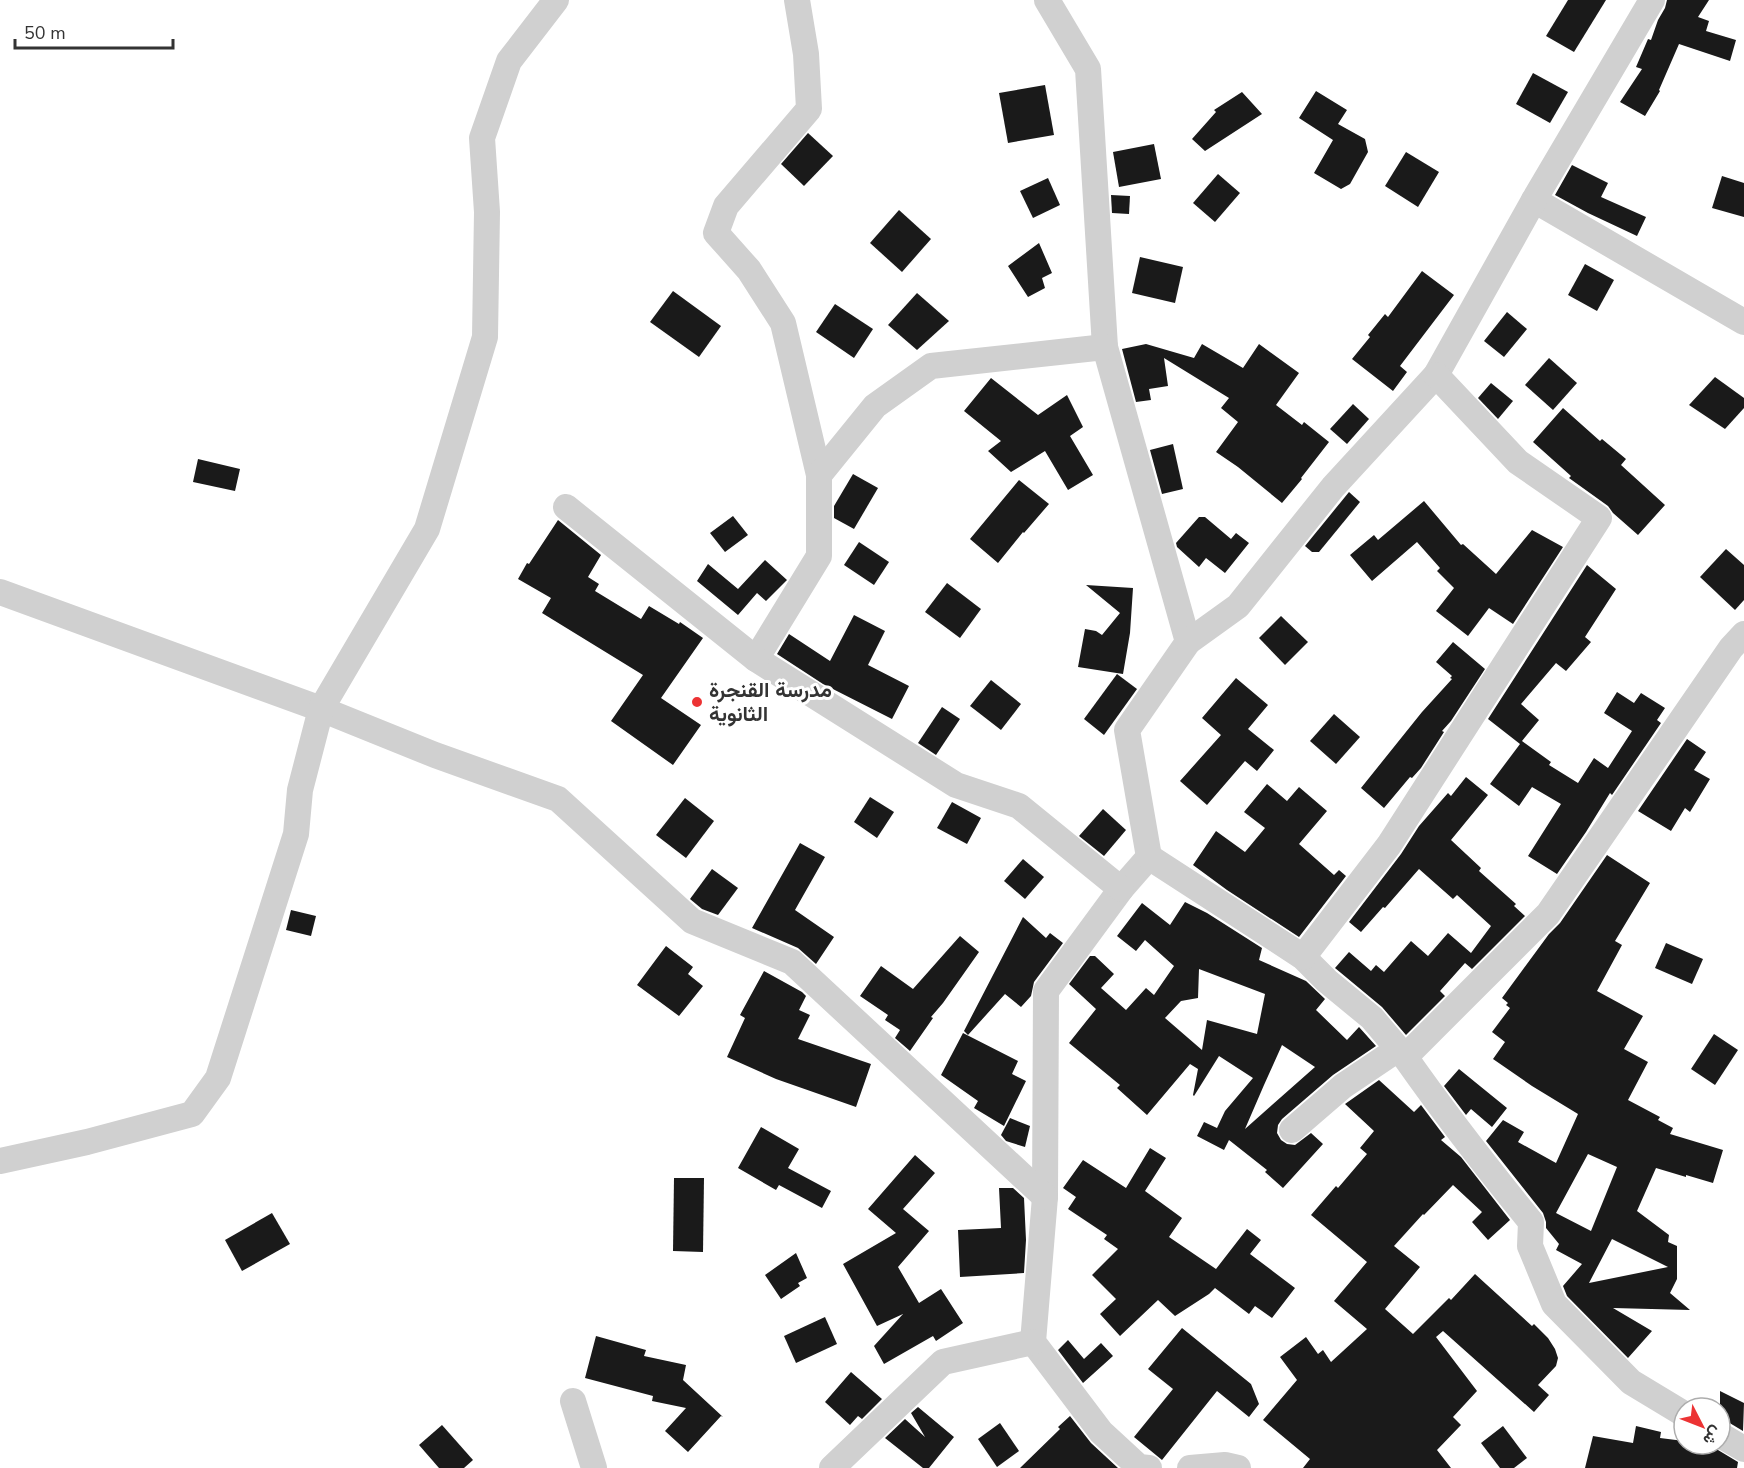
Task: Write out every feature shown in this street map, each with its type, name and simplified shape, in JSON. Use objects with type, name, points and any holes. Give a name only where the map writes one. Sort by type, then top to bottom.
[{"type":"street","points":[[0,1161],[87,1142],[192,1114],[218,1078],[296,834],[300,790],[321,709],[427,529],[485,337],[487,212],[482,138],[509,61],[556,0]]},
{"type":"street","points":[[756,658],[819,556],[819,475],[783,323],[749,270],[717,233],[726,206],[809,109],[806,54],[796,0]]},
{"type":"street","points":[[1047,0],[1088,69],[1105,347],[1188,642]]},
{"type":"street","points":[[1652,0],[1534,200],[1436,375],[1333,488],[1238,606],[1188,642],[1127,730],[1149,857],[1302,957],[1371,1018],[1402,1053],[1488,1170],[1531,1222],[1530,1246],[1554,1304],[1630,1382],[1672,1407]]},
{"type":"street","points":[[1534,200],[1744,322]]},
{"type":"street","points":[[819,475],[875,405],[931,366],[1105,347]]},
{"type":"street","points":[[1302,957],[1389,845],[1599,518],[1518,462],[1436,375]]},
{"type":"street","points":[[566,507],[756,658],[956,785],[1019,806],[1121,889]]},
{"type":"street","points":[[0,592],[321,709],[435,755],[558,799],[692,921],[792,962],[1045,1197]]},
{"type":"street","points":[[1292,1130],[1343,1086],[1402,1053],[1548,914],[1731,648],[1744,634]]},
{"type":"street","points":[[1149,857],[1121,889],[1046,991],[1045,1197],[1033,1342],[1101,1432],[1139,1467],[1149,1468]]},
{"type":"street","points":[[832,1468],[944,1362],[1033,1342]]},
{"type":"street","points":[[573,1401],[594,1468]]},
{"type":"street","points":[[1190,1468],[1225,1465],[1238,1468]]},
{"type":"building","points":[[1568,0],[1606,0],[1574,52],[1546,36]]},
{"type":"building","points":[[1667,0],[1709,0],[1698,17],[1709,21],[1706,31],[1736,40],[1730,61],[1679,44],[1660,91],[1645,116],[1620,102],[1642,69],[1636,67],[1648,39],[1651,40]]},
{"type":"building","points":[[1533,73],[1568,92],[1550,123],[1516,104]]},
{"type":"building","points":[[1045,85],[1054,135],[1008,143],[999,93]]},
{"type":"building","points":[[1316,91],[1347,110],[1338,124],[1365,139],[1368,152],[1350,184],[1341,189],[1314,173],[1333,140],[1299,118]]},
{"type":"building","points":[[1242,92],[1262,114],[1205,151],[1192,139],[1216,112],[1214,110]]},
{"type":"building","points":[[808,133],[833,156],[804,186],[781,164]]},
{"type":"building","points":[[1154,144],[1161,179],[1119,187],[1113,152]]},
{"type":"building","points":[[1406,152],[1439,172],[1418,207],[1385,186]]},
{"type":"building","points":[[1572,165],[1608,183],[1601,197],[1646,217],[1637,236],[1555,195]]},
{"type":"building","points":[[1218,174],[1240,193],[1215,222],[1193,203]]},
{"type":"building","points":[[1722,176],[1744,183],[1744,217],[1712,208]]},
{"type":"building","points":[[1048,178],[1060,205],[1033,218],[1020,191]]},
{"type":"building","points":[[1111,195],[1130,196],[1129,214],[1112,213]]},
{"type":"building","points":[[899,210],[931,239],[902,272],[870,243]]},
{"type":"building","points":[[1039,243],[1052,273],[1042,278],[1045,288],[1028,297],[1008,266]]},
{"type":"building","points":[[1140,257],[1183,267],[1175,303],[1132,293]]},
{"type":"building","points":[[1585,264],[1614,280],[1597,311],[1568,295]]},
{"type":"building","points":[[1422,271],[1454,295],[1400,366],[1407,372],[1393,391],[1352,359],[1370,337],[1368,335],[1385,314],[1388,317]]},
{"type":"building","points":[[673,291],[721,326],[699,357],[650,322]]},
{"type":"building","points":[[917,293],[949,321],[917,350],[888,325]]},
{"type":"building","points":[[835,304],[873,329],[854,358],[816,332]]},
{"type":"building","points":[[1507,312],[1527,329],[1504,357],[1484,341]]},
{"type":"building","points":[[1146,344],[1194,358],[1202,344],[1243,368],[1259,344],[1299,373],[1276,405],[1302,425],[1304,422],[1329,442],[1282,503],[1216,452],[1238,422],[1221,408],[1229,398],[1164,358],[1168,386],[1149,389],[1151,400],[1136,402],[1122,349]]},
{"type":"building","points":[[1549,358],[1577,383],[1553,410],[1525,385]]},
{"type":"building","points":[[1715,377],[1744,398],[1744,408],[1725,429],[1689,405]]},
{"type":"building","points":[[991,378],[1038,415],[1067,395],[1083,427],[1070,436],[1093,475],[1068,490],[1045,451],[1011,472],[988,451],[1001,441],[964,411]]},
{"type":"building","points":[[1491,383],[1513,401],[1498,419],[1478,398]]},
{"type":"building","points":[[1353,404],[1369,419],[1347,444],[1330,429]]},
{"type":"building","points":[[1563,408],[1600,441],[1602,439],[1626,459],[1621,465],[1665,505],[1638,535],[1608,506],[1569,478],[1571,476],[1533,442]]},
{"type":"building","points":[[1173,444],[1183,489],[1162,494],[1150,450]]},
{"type":"building","points":[[198,459],[240,469],[235,491],[193,482]]},
{"type":"building","points":[[853,474],[878,488],[854,529],[834,518],[834,506]]},
{"type":"building","points":[[1019,480],[1049,504],[998,563],[970,539]]},
{"type":"building","points":[[1349,492],[1360,502],[1319,552],[1312,552],[1305,546]]},
{"type":"building","points":[[1424,501],[1461,545],[1463,544],[1496,574],[1532,530],[1563,547],[1513,624],[1489,608],[1468,636],[1436,611],[1454,588],[1437,571],[1440,568],[1417,542],[1372,581],[1350,555],[1374,535],[1378,540]]},
{"type":"building","points":[[733,516],[748,535],[725,552],[710,533]]},
{"type":"building","points":[[1199,517],[1205,517],[1231,539],[1236,533],[1249,543],[1225,573],[1206,558],[1199,567],[1177,547],[1176,543]]},
{"type":"building","points":[[558,520],[601,555],[588,577],[599,584],[595,591],[641,619],[649,606],[679,624],[680,622],[703,638],[661,698],[701,725],[673,765],[611,721],[643,675],[542,613],[551,598],[518,579]]},
{"type":"building","points":[[859,542],[889,562],[874,585],[844,565]]},
{"type":"building","points":[[1726,549],[1744,565],[1744,600],[1735,610],[1700,577]]},
{"type":"building","points":[[765,560],[787,580],[766,601],[757,593],[738,615],[697,581],[708,564],[738,589]]},
{"type":"building","points":[[1587,565],[1616,589],[1585,637],[1591,642],[1566,671],[1556,663],[1521,704],[1539,720],[1522,741],[1551,762],[1549,765],[1578,783],[1594,758],[1608,768],[1632,731],[1604,713],[1617,692],[1634,703],[1641,693],[1665,708],[1657,720],[1661,723],[1612,795],[1610,793],[1557,874],[1528,856],[1561,804],[1532,787],[1519,806],[1490,784],[1520,744],[1488,719]]},
{"type":"building","points":[[947,583],[981,609],[960,638],[925,612]]},
{"type":"building","points":[[1086,585],[1133,588],[1130,633],[1123,674],[1078,667],[1085,629],[1102,635],[1120,613]]},
{"type":"building","points":[[854,615],[885,631],[868,665],[909,686],[892,719],[823,684],[777,654],[789,634],[830,661]]},
{"type":"building","points":[[1281,616],[1308,642],[1285,665],[1259,638]]},
{"type":"building","points":[[1453,642],[1485,669],[1442,731],[1444,732],[1421,768],[1412,778],[1410,777],[1384,808],[1361,788],[1422,712],[1452,679],[1450,678],[1452,676],[1436,662]]},
{"type":"building","points":[[1117,674],[1137,689],[1104,735],[1084,719]]},
{"type":"building","points":[[1236,678],[1268,705],[1248,729],[1274,750],[1257,771],[1245,761],[1207,805],[1180,781],[1221,735],[1202,718]]},
{"type":"building","points":[[991,680],[1021,704],[1001,730],[970,706]]},
{"type":"building","points":[[942,707],[960,719],[936,755],[918,743]]},
{"type":"building","points":[[1334,714],[1360,737],[1336,764],[1310,741]]},
{"type":"building","points":[[1687,739],[1706,752],[1694,770],[1710,779],[1690,812],[1685,808],[1671,831],[1638,811]]},
{"type":"building","points":[[1466,777],[1488,795],[1451,840],[1481,868],[1479,871],[1516,904],[1514,906],[1525,916],[1472,969],[1465,963],[1440,991],[1445,996],[1406,1035],[1382,1007],[1335,968],[1349,952],[1371,971],[1376,965],[1384,972],[1411,941],[1428,956],[1448,933],[1471,953],[1491,926],[1457,895],[1453,899],[1419,869],[1361,932],[1349,922],[1401,854],[1419,826],[1448,793],[1451,796]]},
{"type":"building","points":[[1267,784],[1287,801],[1299,787],[1327,811],[1299,844],[1334,875],[1339,870],[1346,876],[1299,937],[1193,865],[1216,831],[1245,852],[1265,828],[1244,812]]},
{"type":"building","points":[[870,797],[894,812],[877,838],[854,822]]},
{"type":"building","points":[[685,798],[714,821],[686,858],[656,835]]},
{"type":"building","points":[[952,802],[981,818],[967,844],[937,828]]},
{"type":"building","points":[[1103,809],[1126,830],[1104,856],[1079,836]]},
{"type":"building","points":[[800,843],[825,857],[795,910],[834,937],[816,964],[798,948],[752,928]]},
{"type":"building","points":[[1607,855],[1650,883],[1615,941],[1622,945],[1597,991],[1643,1016],[1624,1049],[1648,1062],[1628,1100],[1660,1117],[1658,1120],[1673,1128],[1670,1134],[1723,1150],[1713,1183],[1656,1168],[1637,1211],[1669,1235],[1668,1242],[1677,1246],[1677,1279],[1670,1293],[1690,1310],[1613,1308],[1652,1331],[1628,1358],[1567,1296],[1563,1286],[1582,1264],[1556,1250],[1559,1244],[1546,1228],[1543,1213],[1486,1141],[1503,1120],[1524,1132],[1518,1142],[1556,1163],[1578,1114],[1493,1059],[1505,1042],[1492,1032],[1510,1008],[1502,998],[1549,934],[1560,923]],"holes":[[[1588,1154],[1617,1167],[1591,1231],[1556,1213]],[[1612,1239],[1668,1267],[1589,1283]]]},
{"type":"building","points":[[1023,859],[1044,877],[1025,899],[1004,881]]},
{"type":"building","points":[[712,869],[738,888],[718,915],[702,909],[690,899]]},
{"type":"building","points":[[1185,902],[1207,913],[1262,948],[1259,960],[1306,981],[1325,999],[1316,1010],[1347,1040],[1359,1027],[1376,1046],[1333,1075],[1278,1125],[1277,1133],[1287,1144],[1295,1145],[1311,1133],[1323,1144],[1283,1188],[1265,1172],[1267,1170],[1229,1140],[1224,1150],[1197,1136],[1204,1122],[1217,1128],[1225,1111],[1253,1078],[1219,1056],[1194,1096],[1198,1069],[1190,1064],[1147,1115],[1117,1088],[1120,1085],[1069,1043],[1096,1009],[1069,984],[1090,956],[1095,956],[1114,974],[1101,988],[1126,1010],[1146,988],[1154,995],[1174,966],[1145,940],[1136,951],[1117,936],[1142,903],[1170,925]],"holes":[[[1199,969],[1265,994],[1257,1034],[1207,1020],[1202,1050],[1165,1018],[1181,1001],[1198,998]],[[1282,1045],[1315,1067],[1245,1129],[1264,1085]]]},
{"type":"building","points":[[291,910],[316,916],[311,936],[286,930]]},
{"type":"building","points":[[1023,917],[1046,938],[1050,933],[1063,943],[1034,982],[1031,996],[1021,1007],[1005,994],[968,1035],[964,1031]]},
{"type":"building","points":[[960,936],[979,952],[931,1017],[933,1018],[910,1051],[895,1038],[900,1030],[885,1020],[888,1015],[860,996],[881,966],[913,989]]},
{"type":"building","points":[[1666,943],[1703,959],[1692,984],[1655,968]]},
{"type":"building","points":[[666,946],[693,967],[688,974],[703,986],[679,1016],[637,985]]},
{"type":"building","points":[[764,971],[806,996],[799,1010],[810,1015],[798,1039],[871,1064],[856,1107],[776,1079],[727,1057],[745,1018],[740,1015]]},
{"type":"building","points":[[963,1033],[1018,1061],[1012,1074],[1026,1081],[1004,1126],[974,1108],[978,1101],[941,1075]]},
{"type":"building","points":[[1714,1034],[1738,1050],[1715,1085],[1691,1069]]},
{"type":"building","points":[[1459,1069],[1507,1108],[1492,1127],[1471,1109],[1466,1115],[1444,1086]]},
{"type":"building","points":[[1379,1080],[1414,1112],[1421,1105],[1445,1137],[1441,1140],[1461,1157],[1510,1220],[1488,1240],[1472,1222],[1482,1212],[1453,1185],[1394,1246],[1420,1267],[1385,1309],[1413,1334],[1449,1298],[1451,1300],[1475,1274],[1548,1338],[1558,1358],[1556,1366],[1538,1385],[1549,1395],[1534,1412],[1443,1331],[1436,1337],[1477,1391],[1453,1417],[1461,1425],[1437,1450],[1451,1468],[1303,1468],[1310,1459],[1263,1420],[1297,1380],[1280,1357],[1306,1337],[1318,1354],[1323,1350],[1331,1362],[1367,1329],[1334,1301],[1367,1262],[1311,1215],[1367,1154],[1360,1148],[1374,1131],[1345,1104]]},
{"type":"building","points":[[1010,1118],[1030,1126],[1025,1147],[1006,1141],[1001,1135]]},
{"type":"building","points":[[761,1127],[799,1149],[788,1168],[831,1191],[822,1208],[779,1185],[776,1190],[738,1168]]},
{"type":"building","points":[[1150,1148],[1166,1158],[1145,1191],[1182,1218],[1169,1237],[1216,1269],[1247,1229],[1261,1240],[1250,1254],[1295,1288],[1272,1318],[1255,1306],[1249,1314],[1215,1288],[1175,1316],[1158,1300],[1120,1336],[1100,1314],[1116,1299],[1092,1275],[1118,1249],[1104,1239],[1107,1235],[1068,1209],[1076,1197],[1063,1188],[1083,1160],[1126,1188]]},
{"type":"building","points":[[915,1155],[935,1173],[903,1209],[929,1231],[898,1267],[919,1303],[941,1289],[963,1323],[936,1341],[933,1336],[884,1364],[874,1346],[903,1314],[877,1326],[843,1264],[896,1233],[868,1209]]},
{"type":"building","points":[[674,1178],[704,1178],[703,1252],[673,1251]]},
{"type":"building","points":[[999,1188],[1013,1188],[1024,1198],[1026,1240],[1024,1273],[960,1277],[958,1230],[1001,1228]]},
{"type":"building","points":[[272,1213],[290,1244],[242,1271],[225,1240]]},
{"type":"building","points":[[796,1253],[807,1278],[798,1283],[800,1286],[781,1299],[765,1275]]},
{"type":"building","points":[[825,1317],[837,1344],[796,1363],[784,1336]]},
{"type":"building","points":[[1182,1328],[1251,1384],[1259,1404],[1249,1417],[1217,1391],[1162,1460],[1134,1437],[1173,1389],[1148,1369]]},
{"type":"building","points":[[596,1336],[646,1350],[644,1356],[686,1365],[683,1380],[723,1417],[721,1416],[688,1452],[665,1431],[686,1408],[652,1401],[653,1396],[585,1378]]},
{"type":"building","points":[[1068,1340],[1084,1359],[1101,1343],[1113,1356],[1083,1383],[1058,1350]]},
{"type":"building","points":[[851,1372],[882,1399],[862,1419],[858,1416],[850,1425],[825,1402]]},
{"type":"building","points":[[1720,1391],[1730,1396],[1720,1396]]},
{"type":"building","points":[[1732,1397],[1744,1403],[1743,1431],[1732,1424]]},
{"type":"building","points":[[918,1407],[954,1437],[929,1468],[923,1468],[885,1438],[905,1419],[925,1437],[911,1413]]},
{"type":"building","points":[[1070,1416],[1091,1443],[1118,1468],[1020,1468],[1060,1429],[1058,1427]]},
{"type":"building","points":[[1000,1423],[1019,1451],[997,1467],[978,1439]]},
{"type":"building","points":[[442,1425],[473,1460],[464,1468],[439,1468],[419,1445]]},
{"type":"building","points":[[1503,1426],[1527,1458],[1514,1468],[1500,1468],[1481,1443]]},
{"type":"building","points":[[1636,1426],[1661,1432],[1660,1438],[1672,1440],[1672,1456],[1728,1456],[1738,1462],[1737,1468],[1585,1468],[1593,1436],[1633,1443]]},
{"type":"place","name":"مدرسة القنجرة الثانوية","points":[[697,702]]}]
